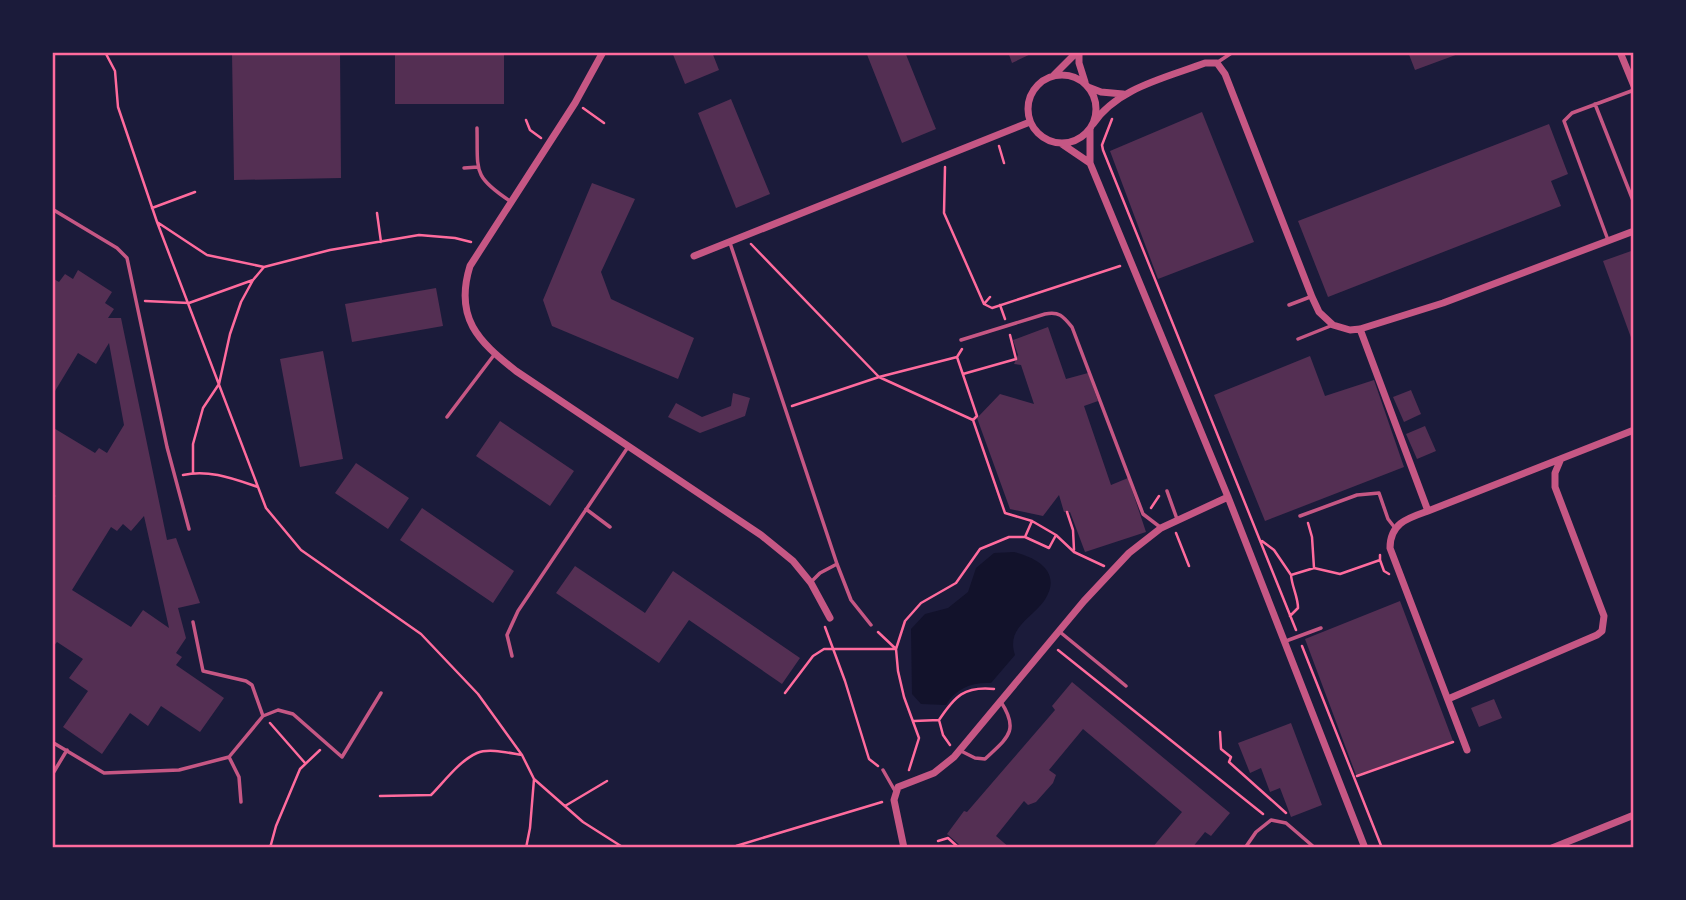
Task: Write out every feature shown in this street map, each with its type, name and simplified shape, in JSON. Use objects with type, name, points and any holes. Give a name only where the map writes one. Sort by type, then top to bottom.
[{"type":"street","points":[[603,52],[575,103],[470,266],[464,304],[475,332],[495,354],[761,535],[793,561],[811,583],[830,618]]},
{"type":"street","points":[[1078,52],[1051,77],[1042,81],[1031,95],[1028,104],[1030,122],[1042,138],[1062,144],[1090,163]]},
{"type":"street","points":[[1078,52],[1082,74],[1096,105],[1091,127],[1090,163],[1228,498],[1365,848]]},
{"type":"street","points":[[1620,52],[1633,88]]},
{"type":"street","points":[[1062,144],[1077,140],[1091,127],[1101,111],[1123,94],[1205,63],[1217,63],[1224,74],[1319,312],[1333,325],[1350,330],[1443,303],[1633,231]]},
{"type":"street","points":[[1051,77],[1069,76],[1101,92],[1123,94]]},
{"type":"street","points":[[694,256],[1030,122]]},
{"type":"street","points":[[1360,329],[1428,511]]},
{"type":"street","points":[[1448,699],[1602,631],[1604,616],[1555,487],[1555,473],[1560,461],[1567,456],[1633,430]]},
{"type":"street","points":[[1467,750],[1392,555],[1390,542],[1395,528],[1403,520],[1551,461],[1560,461]]},
{"type":"street","points":[[904,848],[894,800],[895,791],[934,773],[960,750],[1129,553],[1161,528],[1228,498]]},
{"type":"street","points":[[1552,848],[1633,815]]},
{"type":"lane","points":[[1217,63],[1233,52]]},
{"type":"lane","points":[[1608,240],[1564,121],[1572,113],[1633,88]]},
{"type":"lane","points":[[1595,104],[1633,203]]},
{"type":"lane","points":[[477,128],[478,167],[486,184],[510,201]]},
{"type":"lane","points":[[464,168],[478,167]]},
{"type":"lane","points":[[52,209],[117,248],[127,258],[188,529]]},
{"type":"lane","points":[[730,242],[837,564],[851,600],[871,625]]},
{"type":"lane","points":[[1289,305],[1312,297]]},
{"type":"lane","points":[[961,340],[1045,314],[1055,312],[1063,316],[1072,327],[1143,514],[1161,528]]},
{"type":"lane","points":[[1298,339],[1333,325]]},
{"type":"lane","points":[[446,417],[495,354]]},
{"type":"lane","points":[[512,656],[507,635],[519,611],[628,447]]},
{"type":"lane","points":[[1167,491],[1175,522]]},
{"type":"lane","points":[[1302,515],[1357,495],[1379,493],[1388,519],[1395,528]]},
{"type":"lane","points":[[586,509],[610,527]]},
{"type":"lane","points":[[811,583],[820,573],[837,564]]},
{"type":"lane","points":[[192,622],[203,671],[246,681],[252,685],[263,716]]},
{"type":"lane","points":[[1284,642],[1321,628]]},
{"type":"lane","points":[[1060,632],[1126,686]]},
{"type":"lane","points":[[52,742],[104,773],[179,770],[229,757],[263,716],[278,710],[293,713],[342,757],[381,693]]},
{"type":"lane","points":[[960,750],[966,755],[985,759],[1010,733],[1009,713],[1001,702]]},
{"type":"lane","points":[[52,775],[67,750]]},
{"type":"lane","points":[[229,757],[239,777],[241,802]]},
{"type":"lane","points":[[883,770],[895,791]]},
{"type":"lane","points":[[1245,848],[1256,832],[1271,820],[1286,823],[1315,848]]},
{"type":"path","points":[[104,52],[115,71],[118,107],[152,208],[266,508],[301,550],[421,634],[478,694],[522,755],[534,779],[583,822],[624,848]]},
{"type":"path","points":[[583,108],[604,123]]},
{"type":"path","points":[[1113,116],[1102,145],[1103,150],[1382,848]]},
{"type":"path","points":[[526,120],[530,130],[541,138]]},
{"type":"path","points":[[999,146],[1004,163]]},
{"type":"path","points":[[944,157],[944,213],[985,304],[992,308],[1120,266]]},
{"type":"path","points":[[152,208],[194,192]]},
{"type":"path","points":[[377,213],[381,242]]},
{"type":"path","points":[[157,222],[207,256],[264,267],[330,250],[419,236],[456,238],[472,242],[481,248]]},
{"type":"path","points":[[743,236],[879,377],[974,420]]},
{"type":"path","points":[[193,473],[193,444],[203,408],[219,384],[230,334],[242,302],[253,280],[264,267]]},
{"type":"path","points":[[136,300],[189,303],[253,280]]},
{"type":"path","points":[[985,304],[990,297]]},
{"type":"path","points":[[786,408],[879,377],[957,358],[977,416],[974,420],[1005,513],[1032,521],[1056,535],[1074,552],[1113,570]]},
{"type":"path","points":[[963,374],[1016,359]]},
{"type":"path","points":[[175,477],[193,473],[218,474],[258,487]]},
{"type":"path","points":[[1146,517],[1158,496],[1167,491]]},
{"type":"path","points":[[1067,512],[1073,530],[1074,552]]},
{"type":"path","points":[[1302,515],[1310,528],[1314,568]]},
{"type":"path","points":[[1026,537],[1032,521]]},
{"type":"path","points":[[1175,522],[1189,566]]},
{"type":"path","points":[[910,782],[909,767],[919,738],[904,697],[896,649],[905,621],[921,604],[957,583],[981,549],[1009,537],[1026,537],[1049,548],[1056,535]]},
{"type":"path","points":[[1260,539],[1274,550],[1292,575],[1298,608],[1290,616]]},
{"type":"path","points":[[1292,575],[1314,568],[1340,574],[1380,560],[1379,551]]},
{"type":"path","points":[[830,618],[825,627],[869,760],[883,770]]},
{"type":"path","points":[[871,625],[896,649]]},
{"type":"path","points":[[1050,644],[1271,820]]},
{"type":"path","points":[[785,693],[813,656],[824,649],[896,649]]},
{"type":"path","points":[[939,720],[954,698],[976,687],[1010,691]]},
{"type":"path","points":[[263,716],[306,763]]},
{"type":"path","points":[[914,720],[939,720]]},
{"type":"path","points":[[939,720],[948,744],[960,750]]},
{"type":"path","points":[[1220,732],[1221,750],[1231,757],[1229,762],[1286,814],[1286,823]]},
{"type":"path","points":[[1355,776],[1463,739]]},
{"type":"path","points":[[270,848],[297,775],[327,743]]},
{"type":"path","points":[[380,796],[430,795],[478,753],[522,755]]},
{"type":"path","points":[[526,848],[534,779]]},
{"type":"path","points":[[565,806],[607,781]]},
{"type":"path","points":[[721,848],[736,846],[883,802]]},
{"type":"path","points":[[938,841],[948,838],[959,848]]},
{"type":"shaded area","points":[[1014,552],[1039,563],[1045,568],[1051,582],[1044,601],[1017,631],[1013,646],[1015,655],[991,683],[965,687],[946,705],[921,704],[912,694],[911,629],[925,614],[948,608],[968,592],[976,568],[994,553]]},
{"type":"building","points":[[232,52],[340,52],[341,178],[234,180]]},
{"type":"building","points":[[395,52],[504,52],[504,104],[395,104]]},
{"type":"building","points":[[672,52],[712,52],[719,70],[685,84]]},
{"type":"building","points":[[866,52],[905,52],[936,129],[902,143]]},
{"type":"building","points":[[1008,52],[1035,52],[1012,63]]},
{"type":"building","points":[[1408,52],[1461,52],[1461,53],[1415,70]]},
{"type":"building","points":[[731,99],[770,194],[736,208],[698,113]]},
{"type":"building","points":[[1202,112],[1254,242],[1158,279],[1110,151]]},
{"type":"building","points":[[1549,124],[1568,174],[1551,181],[1561,206],[1328,297],[1298,221]]},
{"type":"building","points":[[592,183],[635,199],[601,272],[611,299],[694,338],[678,379],[552,326],[543,300]]},
{"type":"building","points":[[1634,250],[1634,343],[1633,343],[1603,261]]},
{"type":"building","points":[[78,270],[112,292],[105,303],[114,309],[108,318],[121,318],[167,540],[176,538],[200,603],[178,608],[186,638],[176,653],[182,657],[176,665],[224,698],[200,732],[161,706],[148,726],[130,713],[102,754],[63,727],[88,691],[69,678],[83,659],[57,642],[52,648],[52,427],[95,453],[99,448],[107,453],[124,425],[109,343],[96,364],[78,353],[52,396],[52,278],[59,282],[65,274],[73,279]],"holes":[[[144,516],[169,628],[143,610],[131,627],[72,590],[111,527],[117,531],[123,524],[131,531]]]},
{"type":"building","points":[[436,288],[443,326],[352,342],[345,304]]},
{"type":"building","points":[[1048,327],[1066,379],[1088,373],[1098,401],[1084,406],[1111,485],[1128,478],[1146,532],[1085,552],[1070,512],[1064,512],[1059,495],[1043,516],[1010,509],[977,418],[1000,394],[1034,404],[1021,365],[1014,364],[1018,355],[1013,340]]},
{"type":"building","points":[[323,351],[343,459],[300,467],[280,359]]},
{"type":"building","points":[[1310,356],[1325,396],[1374,380],[1404,467],[1265,521],[1214,395]]},
{"type":"building","points":[[1411,390],[1421,414],[1404,422],[1393,397]]},
{"type":"building","points":[[733,393],[750,398],[745,416],[700,433],[668,417],[676,403],[702,417],[731,406]]},
{"type":"building","points":[[500,421],[574,471],[550,506],[476,456]]},
{"type":"building","points":[[1425,426],[1436,451],[1417,459],[1406,434]]},
{"type":"building","points":[[356,463],[409,498],[388,529],[335,493]]},
{"type":"building","points":[[422,508],[514,571],[493,603],[400,540]]},
{"type":"building","points":[[575,566],[645,613],[673,571],[800,658],[782,684],[689,620],[659,663],[556,593]]},
{"type":"building","points":[[1400,601],[1453,741],[1356,775],[1305,639]]},
{"type":"building","points":[[1072,682],[1230,813],[1211,836],[1205,832],[1192,848],[1152,848],[1182,812],[1083,729],[1049,770],[1056,775],[1053,783],[1036,802],[1028,805],[1024,801],[996,836],[1010,848],[963,848],[947,834],[964,811],[967,812],[1055,710],[1052,706]]},
{"type":"building","points":[[1494,699],[1502,718],[1479,727],[1471,708]]},
{"type":"building","points":[[1291,723],[1322,805],[1291,817],[1280,788],[1270,792],[1261,768],[1250,773],[1238,743]]}]
